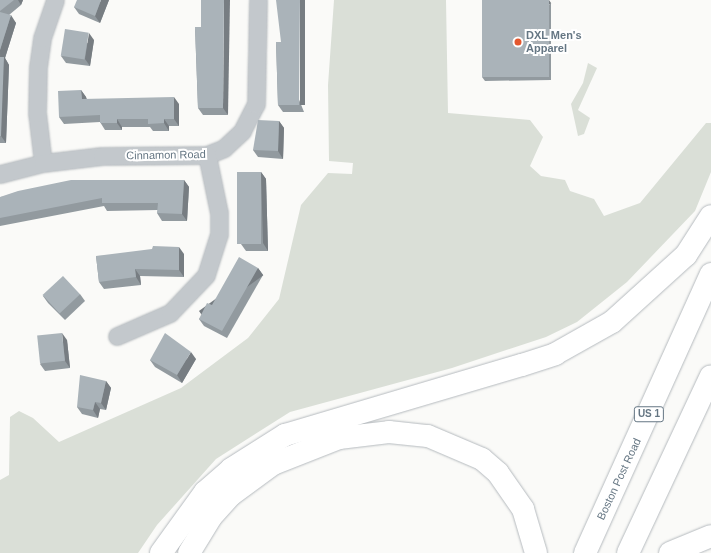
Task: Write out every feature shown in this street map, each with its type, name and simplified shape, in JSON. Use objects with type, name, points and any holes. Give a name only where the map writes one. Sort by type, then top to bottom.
[{"type":"main road","points":[[161,553],[205,492],[258,450],[285,435],[555,354],[612,322],[686,255],[711,216]]},
{"type":"main road","name":"Boston Post Road","points":[[585,553],[711,274]]},
{"type":"main road","points":[[628,553],[711,376]]},
{"type":"main road","points":[[189,553],[197,536],[226,500],[250,478],[273,464],[339,438],[389,432],[428,436],[482,459],[498,473],[523,509],[536,553]]},
{"type":"main road","points":[[670,553],[711,536]]},
{"type":"street","points":[[43,163],[37,113],[38,67],[42,38],[55,0]]},
{"type":"street","name":"Cinnamon Road","points":[[0,174],[43,163],[102,156],[207,155],[235,139],[254,108],[259,79],[258,0]]},
{"type":"street","points":[[117,336],[170,313],[206,275],[219,234],[219,214],[207,155]]},
{"type":"shaded area","points":[[334,0],[446,0],[448,113],[530,120],[543,137],[530,166],[541,176],[565,180],[570,191],[594,199],[604,216],[640,203],[706,123],[711,123],[711,172],[695,211],[627,282],[577,322],[546,337],[452,368],[290,412],[216,459],[157,525],[138,553],[0,553],[0,480],[9,475],[10,417],[19,411],[33,418],[59,442],[181,388],[248,338],[279,299],[301,205],[328,173],[352,174],[353,163],[329,161],[328,85]]},
{"type":"shaded area","points":[[588,63],[597,68],[578,110],[590,118],[584,134],[578,136],[571,104],[583,83]]},
{"type":"building","points":[[0,0],[14,0],[0,11]]},
{"type":"building","points":[[77,0],[101,0],[95,16],[74,7]]},
{"type":"building","points":[[201,0],[224,0],[223,108],[198,108],[195,27],[201,27]]},
{"type":"building","points":[[276,0],[300,0],[299,105],[278,105],[276,42],[281,42]]},
{"type":"building","name":"DXL Men's Apparel","points":[[482,0],[549,0],[549,77],[482,77]]},
{"type":"building","points":[[0,12],[11,15],[0,50]]},
{"type":"building","points":[[65,29],[89,33],[84,59],[61,56]]},
{"type":"building","points":[[0,57],[4,57],[1,136],[0,136]]},
{"type":"building","points":[[81,90],[82,99],[174,97],[174,119],[164,119],[164,123],[148,124],[148,119],[117,119],[117,123],[100,123],[100,115],[59,117],[58,91]]},
{"type":"building","points":[[258,120],[279,121],[278,151],[253,150]]},
{"type":"building","points":[[237,172],[261,172],[261,244],[237,244]]},
{"type":"building","points":[[71,180],[184,180],[182,214],[157,213],[158,203],[102,203],[102,198],[0,218],[0,197],[18,191]]},
{"type":"building","points":[[153,246],[179,247],[179,270],[135,269],[136,277],[99,282],[96,256],[152,249]]},
{"type":"building","points":[[239,257],[258,268],[222,331],[199,319],[207,303],[212,305]]},
{"type":"building","points":[[63,276],[80,294],[60,313],[43,295]]},
{"type":"building","points":[[62,333],[65,361],[40,363],[37,336]]},
{"type":"building","points":[[165,333],[191,352],[177,375],[150,360]]},
{"type":"building","points":[[80,375],[106,381],[101,403],[95,402],[93,410],[77,407]]},
{"type":"place","name":"DXL Men's Apparel","points":[[518,42]]}]
